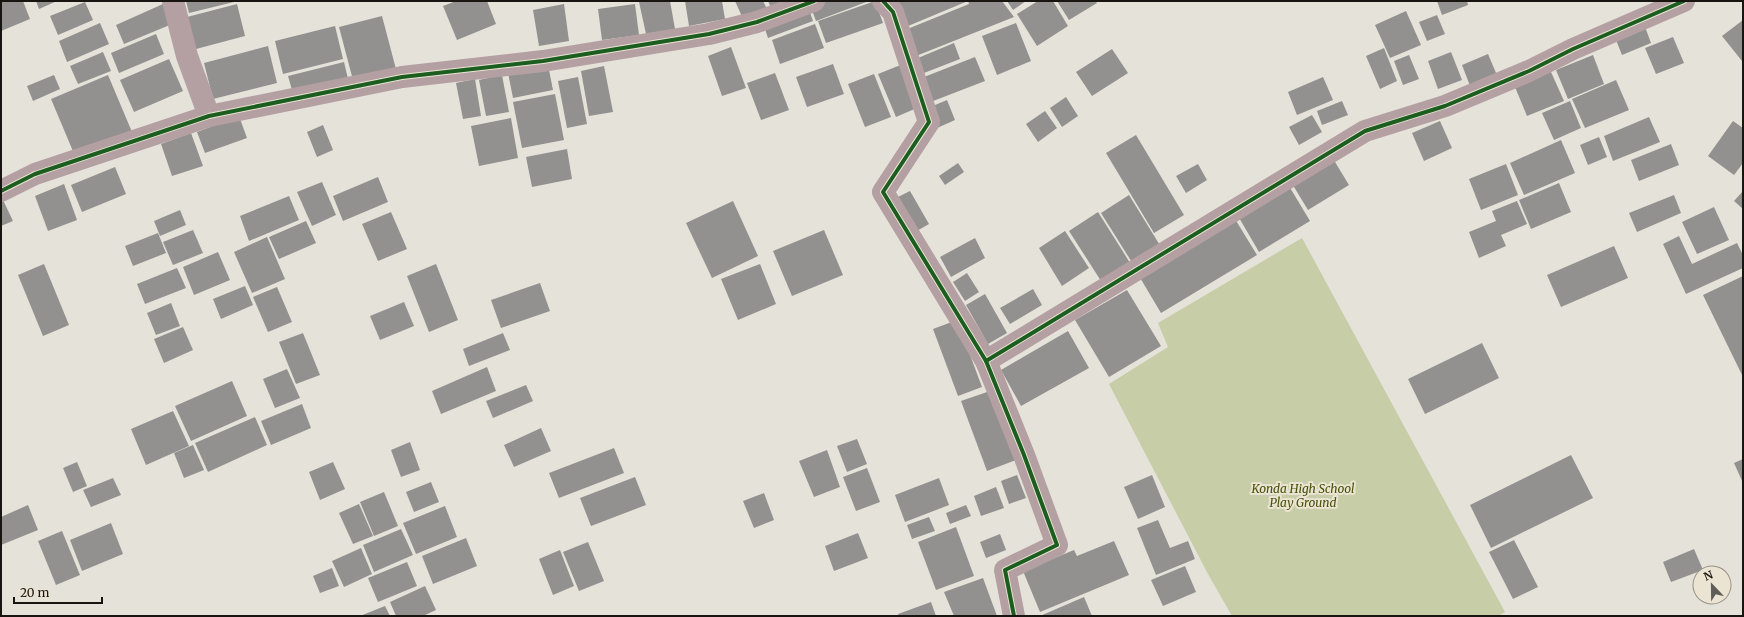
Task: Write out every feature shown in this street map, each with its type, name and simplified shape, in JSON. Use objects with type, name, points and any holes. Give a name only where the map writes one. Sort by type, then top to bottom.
[{"type":"street","points":[[173,1],[187,56],[209,116]]},
{"type":"street","points":[[1,191],[35,174],[209,116],[402,76],[543,61],[709,34],[757,22],[814,1]]},
{"type":"street","points":[[883,1],[893,12],[929,122],[883,192],[986,361],[1024,455],[1057,545],[1004,570],[1014,616]]},
{"type":"street","points":[[986,361],[1365,131],[1445,106],[1529,71],[1573,49],[1684,1]]},
{"type":"green space","name":"Konda High School Play Ground","points":[[1302,238],[1505,612],[1498,616],[1232,616],[1208,574],[1109,384],[1168,347],[1158,323]]},
{"type":"building","points":[[1,1],[23,1],[30,19],[1,31]]},
{"type":"building","points":[[36,1],[57,1],[39,9]]},
{"type":"building","points":[[186,1],[234,1],[234,2],[189,13]]},
{"type":"building","points":[[456,1],[487,1],[496,24],[457,40],[443,6]]},
{"type":"building","points":[[670,1],[675,29],[646,34],[639,2]]},
{"type":"building","points":[[685,1],[722,1],[725,19],[689,26]]},
{"type":"building","points":[[735,1],[763,1],[768,11],[744,21]]},
{"type":"building","points":[[768,1],[793,1],[772,10]]},
{"type":"building","points":[[821,1],[869,1],[816,21],[810,5]]},
{"type":"building","points":[[875,1],[883,23],[826,43],[818,21]]},
{"type":"building","points":[[968,1],[908,26],[898,2]]},
{"type":"building","points":[[968,1],[1002,1],[1014,17],[916,56],[905,30],[969,4]]},
{"type":"building","points":[[1007,1],[1026,1],[1013,10]]},
{"type":"building","points":[[1038,1],[1053,1],[1068,26],[1037,46],[1017,14]]},
{"type":"building","points":[[1057,1],[1095,1],[1097,3],[1069,20]]},
{"type":"building","points":[[1437,1],[1467,1],[1468,5],[1442,15]]},
{"type":"building","points":[[85,2],[93,20],[58,35],[50,16]]},
{"type":"building","points":[[163,4],[172,24],[124,44],[116,25]]},
{"type":"building","points":[[237,4],[245,36],[196,49],[187,17]]},
{"type":"building","points":[[564,4],[569,41],[539,46],[533,10]]},
{"type":"building","points":[[635,4],[639,35],[602,40],[598,9]]},
{"type":"building","points":[[808,7],[813,21],[768,38],[763,23]]},
{"type":"building","points":[[1406,11],[1421,45],[1390,58],[1375,25]]},
{"type":"building","points":[[1437,15],[1445,34],[1427,41],[1419,22]]},
{"type":"building","points":[[382,16],[397,73],[354,84],[339,27]]},
{"type":"building","points":[[1743,20],[1743,60],[1742,61],[1722,36]]},
{"type":"building","points":[[100,23],[109,44],[67,62],[59,41]]},
{"type":"building","points":[[1016,23],[1031,61],[997,75],[982,36]]},
{"type":"building","points":[[815,24],[824,48],[780,64],[772,40]]},
{"type":"building","points":[[1644,24],[1651,43],[1622,55],[1614,35]]},
{"type":"building","points":[[335,26],[343,59],[283,74],[275,41]]},
{"type":"building","points":[[156,34],[164,54],[119,73],[111,53]]},
{"type":"building","points":[[1673,37],[1684,63],[1656,74],[1645,48]]},
{"type":"building","points":[[954,43],[960,59],[924,73],[918,58]]},
{"type":"building","points":[[268,46],[277,83],[213,99],[204,63]]},
{"type":"building","points":[[731,47],[746,88],[722,96],[708,56]]},
{"type":"building","points":[[1384,48],[1397,81],[1380,89],[1366,56]]},
{"type":"building","points":[[1112,49],[1128,73],[1092,96],[1076,72]]},
{"type":"building","points":[[103,52],[111,71],[78,84],[70,66]]},
{"type":"building","points":[[1451,52],[1462,80],[1438,89],[1428,61]]},
{"type":"building","points":[[1488,54],[1499,80],[1472,91],[1462,65]]},
{"type":"building","points":[[1409,55],[1419,79],[1403,85],[1394,61]]},
{"type":"building","points":[[1593,55],[1604,84],[1568,99],[1556,70]]},
{"type":"building","points":[[975,57],[985,81],[928,103],[919,79]]},
{"type":"building","points":[[169,59],[183,91],[134,112],[120,80]]},
{"type":"building","points":[[344,62],[349,83],[294,97],[288,76]]},
{"type":"building","points":[[833,64],[844,94],[807,107],[796,77]]},
{"type":"building","points":[[903,64],[919,107],[896,117],[878,74]]},
{"type":"building","points":[[548,65],[553,90],[513,98],[508,73]]},
{"type":"building","points":[[604,66],[613,112],[589,116],[581,71]]},
{"type":"building","points":[[1551,72],[1564,101],[1527,116],[1515,87]]},
{"type":"building","points":[[775,73],[789,110],[761,120],[747,83]]},
{"type":"building","points":[[874,74],[891,117],[865,127],[848,84]]},
{"type":"building","points":[[54,75],[60,89],[33,101],[27,86]]},
{"type":"building","points":[[108,75],[132,132],[75,156],[51,99]]},
{"type":"building","points":[[502,75],[509,112],[486,116],[479,80]]},
{"type":"building","points":[[578,77],[587,124],[567,128],[558,81]]},
{"type":"building","points":[[1323,77],[1333,100],[1297,115],[1288,92]]},
{"type":"building","points":[[475,79],[481,116],[463,119],[456,83]]},
{"type":"building","points":[[1616,80],[1629,110],[1585,128],[1572,99]]},
{"type":"building","points":[[555,94],[564,140],[522,148],[513,102]]},
{"type":"building","points":[[1066,97],[1078,116],[1062,127],[1050,108]]},
{"type":"building","points":[[947,100],[955,120],[937,128],[928,108]]},
{"type":"building","points":[[1342,101],[1348,115],[1322,125],[1317,111]]},
{"type":"building","points":[[1570,101],[1581,128],[1554,140],[1542,113]]},
{"type":"building","points":[[1045,111],[1057,128],[1038,142],[1026,124]]},
{"type":"building","points":[[1312,115],[1322,132],[1299,145],[1289,127]]},
{"type":"building","points":[[239,116],[247,138],[205,153],[197,132]]},
{"type":"building","points":[[1649,117],[1660,142],[1613,161],[1604,136]]},
{"type":"building","points":[[511,118],[518,158],[479,166],[471,126]]},
{"type":"building","points":[[1440,121],[1452,148],[1424,161],[1412,133]]},
{"type":"building","points":[[1733,121],[1743,128],[1743,163],[1734,175],[1708,156]]},
{"type":"building","points":[[323,125],[333,150],[317,157],[307,132]]},
{"type":"building","points":[[191,133],[203,166],[172,176],[161,144]]},
{"type":"building","points":[[1136,135],[1184,215],[1154,233],[1106,153]]},
{"type":"building","points":[[1599,137],[1607,157],[1588,165],[1580,145]]},
{"type":"building","points":[[1561,140],[1575,173],[1524,195],[1510,163]]},
{"type":"building","points":[[1671,144],[1679,165],[1639,181],[1631,160]]},
{"type":"building","points":[[567,149],[572,179],[532,187],[526,157]]},
{"type":"building","points":[[1332,157],[1349,185],[1308,210],[1291,182]]},
{"type":"building","points":[[958,163],[964,172],[945,185],[939,176]]},
{"type":"building","points":[[1198,164],[1207,180],[1186,193],[1176,176]]},
{"type":"building","points":[[1506,164],[1518,195],[1481,210],[1469,179]]},
{"type":"building","points":[[115,167],[126,194],[82,212],[71,185]]},
{"type":"building","points":[[378,177],[388,202],[343,221],[333,196]]},
{"type":"building","points":[[322,182],[336,215],[312,226],[297,192]]},
{"type":"building","points":[[1559,183],[1571,212],[1531,229],[1519,200]]},
{"type":"building","points":[[64,184],[77,220],[48,231],[35,196]]},
{"type":"building","points":[[1289,186],[1310,221],[1259,252],[1238,216]]},
{"type":"building","points":[[910,191],[929,224],[915,232],[896,198]]},
{"type":"building","points":[[1743,191],[1743,209],[1734,201]]},
{"type":"building","points":[[1129,195],[1161,247],[1133,264],[1101,213]]},
{"type":"building","points":[[1674,195],[1681,213],[1637,232],[1629,213]]},
{"type":"building","points":[[289,196],[299,220],[249,241],[240,216]]},
{"type":"building","points":[[3,200],[13,221],[1,226],[1,201]]},
{"type":"building","points":[[733,201],[758,256],[712,278],[686,223]]},
{"type":"building","points":[[1517,201],[1527,224],[1501,235],[1506,246],[1479,258],[1469,232],[1496,221],[1492,211]]},
{"type":"building","points":[[1714,207],[1729,240],[1697,254],[1682,222]]},
{"type":"building","points":[[180,210],[186,225],[160,236],[154,221]]},
{"type":"building","points":[[391,212],[407,249],[378,261],[362,224]]},
{"type":"building","points":[[1098,212],[1132,266],[1103,284],[1069,231]]},
{"type":"building","points":[[1235,219],[1257,255],[1161,313],[1139,276]]},
{"type":"building","points":[[306,221],[316,243],[279,259],[269,237]]},
{"type":"building","points":[[193,230],[203,253],[173,265],[163,242]]},
{"type":"building","points":[[824,230],[843,275],[792,296],[773,251]]},
{"type":"building","points":[[1065,231],[1089,268],[1062,286],[1039,248]]},
{"type":"building","points":[[158,233],[166,253],[133,266],[125,246]]},
{"type":"building","points":[[1679,236],[1692,264],[1737,243],[1743,255],[1743,268],[1686,294],[1663,244]]},
{"type":"building","points":[[267,237],[285,279],[252,293],[234,252]]},
{"type":"building","points":[[975,238],[985,258],[951,277],[940,257]]},
{"type":"building","points":[[1614,246],[1628,278],[1561,307],[1547,275]]},
{"type":"building","points":[[218,252],[230,280],[194,295],[183,267]]},
{"type":"building","points":[[44,264],[69,325],[43,336],[18,275]]},
{"type":"building","points":[[436,264],[458,320],[429,332],[407,276]]},
{"type":"building","points":[[760,264],[776,304],[738,320],[721,279]]},
{"type":"building","points":[[177,268],[186,288],[145,304],[137,284]]},
{"type":"building","points":[[967,273],[979,292],[965,301],[953,282]]},
{"type":"building","points":[[1743,276],[1743,377],[1703,295]]},
{"type":"building","points":[[540,283],[550,311],[501,328],[491,300]]},
{"type":"building","points":[[245,286],[253,305],[221,319],[213,299]]},
{"type":"building","points":[[277,287],[292,322],[268,332],[253,297]]},
{"type":"building","points":[[1033,289],[1042,305],[1010,324],[1000,308]]},
{"type":"building","points":[[1127,290],[1161,346],[1109,377],[1075,320]]},
{"type":"building","points":[[985,294],[1007,333],[988,344],[966,305]]},
{"type":"building","points":[[404,302],[414,326],[380,340],[370,316]]},
{"type":"building","points":[[171,303],[180,326],[156,335],[147,313]]},
{"type":"building","points":[[957,320],[982,387],[958,396],[933,329]]},
{"type":"building","points":[[183,327],[193,350],[164,363],[154,339]]},
{"type":"building","points":[[1068,331],[1089,368],[1021,406],[1001,370]]},
{"type":"building","points":[[303,333],[320,375],[296,384],[279,342]]},
{"type":"building","points":[[503,333],[510,350],[469,366],[463,349]]},
{"type":"building","points":[[1482,343],[1499,378],[1425,414],[1408,379]]},
{"type":"building","points":[[487,367],[496,391],[441,414],[432,391]]},
{"type":"building","points":[[287,369],[300,398],[275,408],[263,379]]},
{"type":"building","points":[[232,381],[247,416],[191,441],[175,406]]},
{"type":"building","points":[[526,385],[533,401],[493,418],[486,401]]},
{"type":"building","points":[[990,391],[1016,460],[987,471],[961,401]]},
{"type":"building","points":[[302,404],[311,428],[271,445],[261,421]]},
{"type":"building","points":[[173,411],[189,446],[146,465],[131,429]]},
{"type":"building","points":[[255,417],[267,445],[208,472],[195,443]]},
{"type":"building","points":[[541,428],[551,451],[514,467],[504,445]]},
{"type":"building","points":[[857,439],[867,464],[847,472],[837,446]]},
{"type":"building","points":[[410,442],[420,470],[401,477],[391,450]]},
{"type":"building","points":[[193,445],[204,470],[184,478],[174,453]]},
{"type":"building","points":[[614,448],[624,473],[559,498],[549,473]]},
{"type":"building","points":[[827,450],[840,487],[814,497],[799,461]]},
{"type":"building","points":[[1571,455],[1593,498],[1491,548],[1470,505]]},
{"type":"building","points":[[1743,459],[1743,483],[1734,463]]},
{"type":"building","points":[[77,462],[87,486],[73,492],[63,468]]},
{"type":"building","points":[[333,462],[345,489],[320,500],[309,472]]},
{"type":"building","points":[[867,468],[880,502],[856,511],[843,477]]},
{"type":"building","points":[[1017,475],[1026,498],[1009,504],[1001,481]]},
{"type":"building","points":[[1152,475],[1165,507],[1138,519],[1124,487]]},
{"type":"building","points":[[635,477],[646,505],[591,526],[580,498]]},
{"type":"building","points":[[113,478],[121,495],[91,507],[83,490]]},
{"type":"building","points":[[939,478],[949,505],[905,522],[895,495]]},
{"type":"building","points":[[431,482],[439,502],[414,512],[406,492]]},
{"type":"building","points":[[996,487],[1004,508],[981,516],[974,496]]},
{"type":"building","points":[[384,492],[398,526],[374,536],[360,502]]},
{"type":"building","points":[[764,493],[774,520],[754,528],[743,501]]},
{"type":"building","points":[[359,504],[373,536],[353,544],[339,513]]},
{"type":"building","points":[[28,505],[38,530],[1,545],[1,517]]},
{"type":"building","points":[[966,505],[971,516],[950,524],[946,513]]},
{"type":"building","points":[[445,506],[457,537],[416,554],[403,523]]},
{"type":"building","points":[[929,517],[935,531],[912,539],[907,525]]},
{"type":"building","points":[[1158,520],[1170,548],[1188,541],[1195,559],[1156,575],[1137,528]]},
{"type":"building","points":[[111,523],[123,554],[82,571],[70,540]]},
{"type":"building","points":[[956,527],[974,576],[936,590],[918,542]]},
{"type":"building","points":[[401,529],[413,555],[374,572],[363,545]]},
{"type":"building","points":[[62,531],[80,575],[56,585],[38,541]]},
{"type":"building","points":[[858,533],[868,558],[834,571],[825,546]]},
{"type":"building","points":[[1000,534],[1006,550],[986,558],[980,542]]},
{"type":"building","points":[[466,538],[477,566],[433,584],[422,556]]},
{"type":"building","points":[[1514,540],[1538,587],[1513,599],[1489,552]]},
{"type":"building","points":[[1114,541],[1129,575],[1040,612],[1023,571],[1074,550],[1077,556]]},
{"type":"building","points":[[588,542],[604,581],[579,591],[563,552]]},
{"type":"building","points":[[361,548],[372,574],[344,587],[332,561]]},
{"type":"building","points":[[1694,549],[1701,565],[1692,565],[1692,574],[1671,582],[1663,562]]},
{"type":"building","points":[[560,550],[574,586],[553,595],[539,559]]},
{"type":"building","points":[[407,562],[417,586],[378,602],[368,578]]},
{"type":"building","points":[[1185,566],[1196,592],[1163,606],[1151,580]]},
{"type":"building","points":[[332,568],[339,586],[320,593],[313,576]]},
{"type":"building","points":[[983,578],[997,616],[954,616],[944,592]]},
{"type":"building","points":[[425,586],[436,610],[423,616],[396,616],[390,602]]},
{"type":"building","points":[[1084,597],[1092,616],[1040,616]]},
{"type":"building","points":[[931,602],[936,616],[899,616],[898,614]]},
{"type":"building","points":[[385,606],[390,616],[360,616]]},
{"type":"cycle path","points":[[1,191],[35,174],[209,116],[402,77],[543,61],[709,34],[757,22],[814,1]]},
{"type":"cycle path","points":[[883,1],[893,12],[929,122],[883,192],[986,361],[1024,455],[1057,545],[1005,570],[1014,616]]},
{"type":"cycle path","points":[[986,361],[1365,131],[1445,106],[1529,71],[1573,49],[1684,1]]}]
